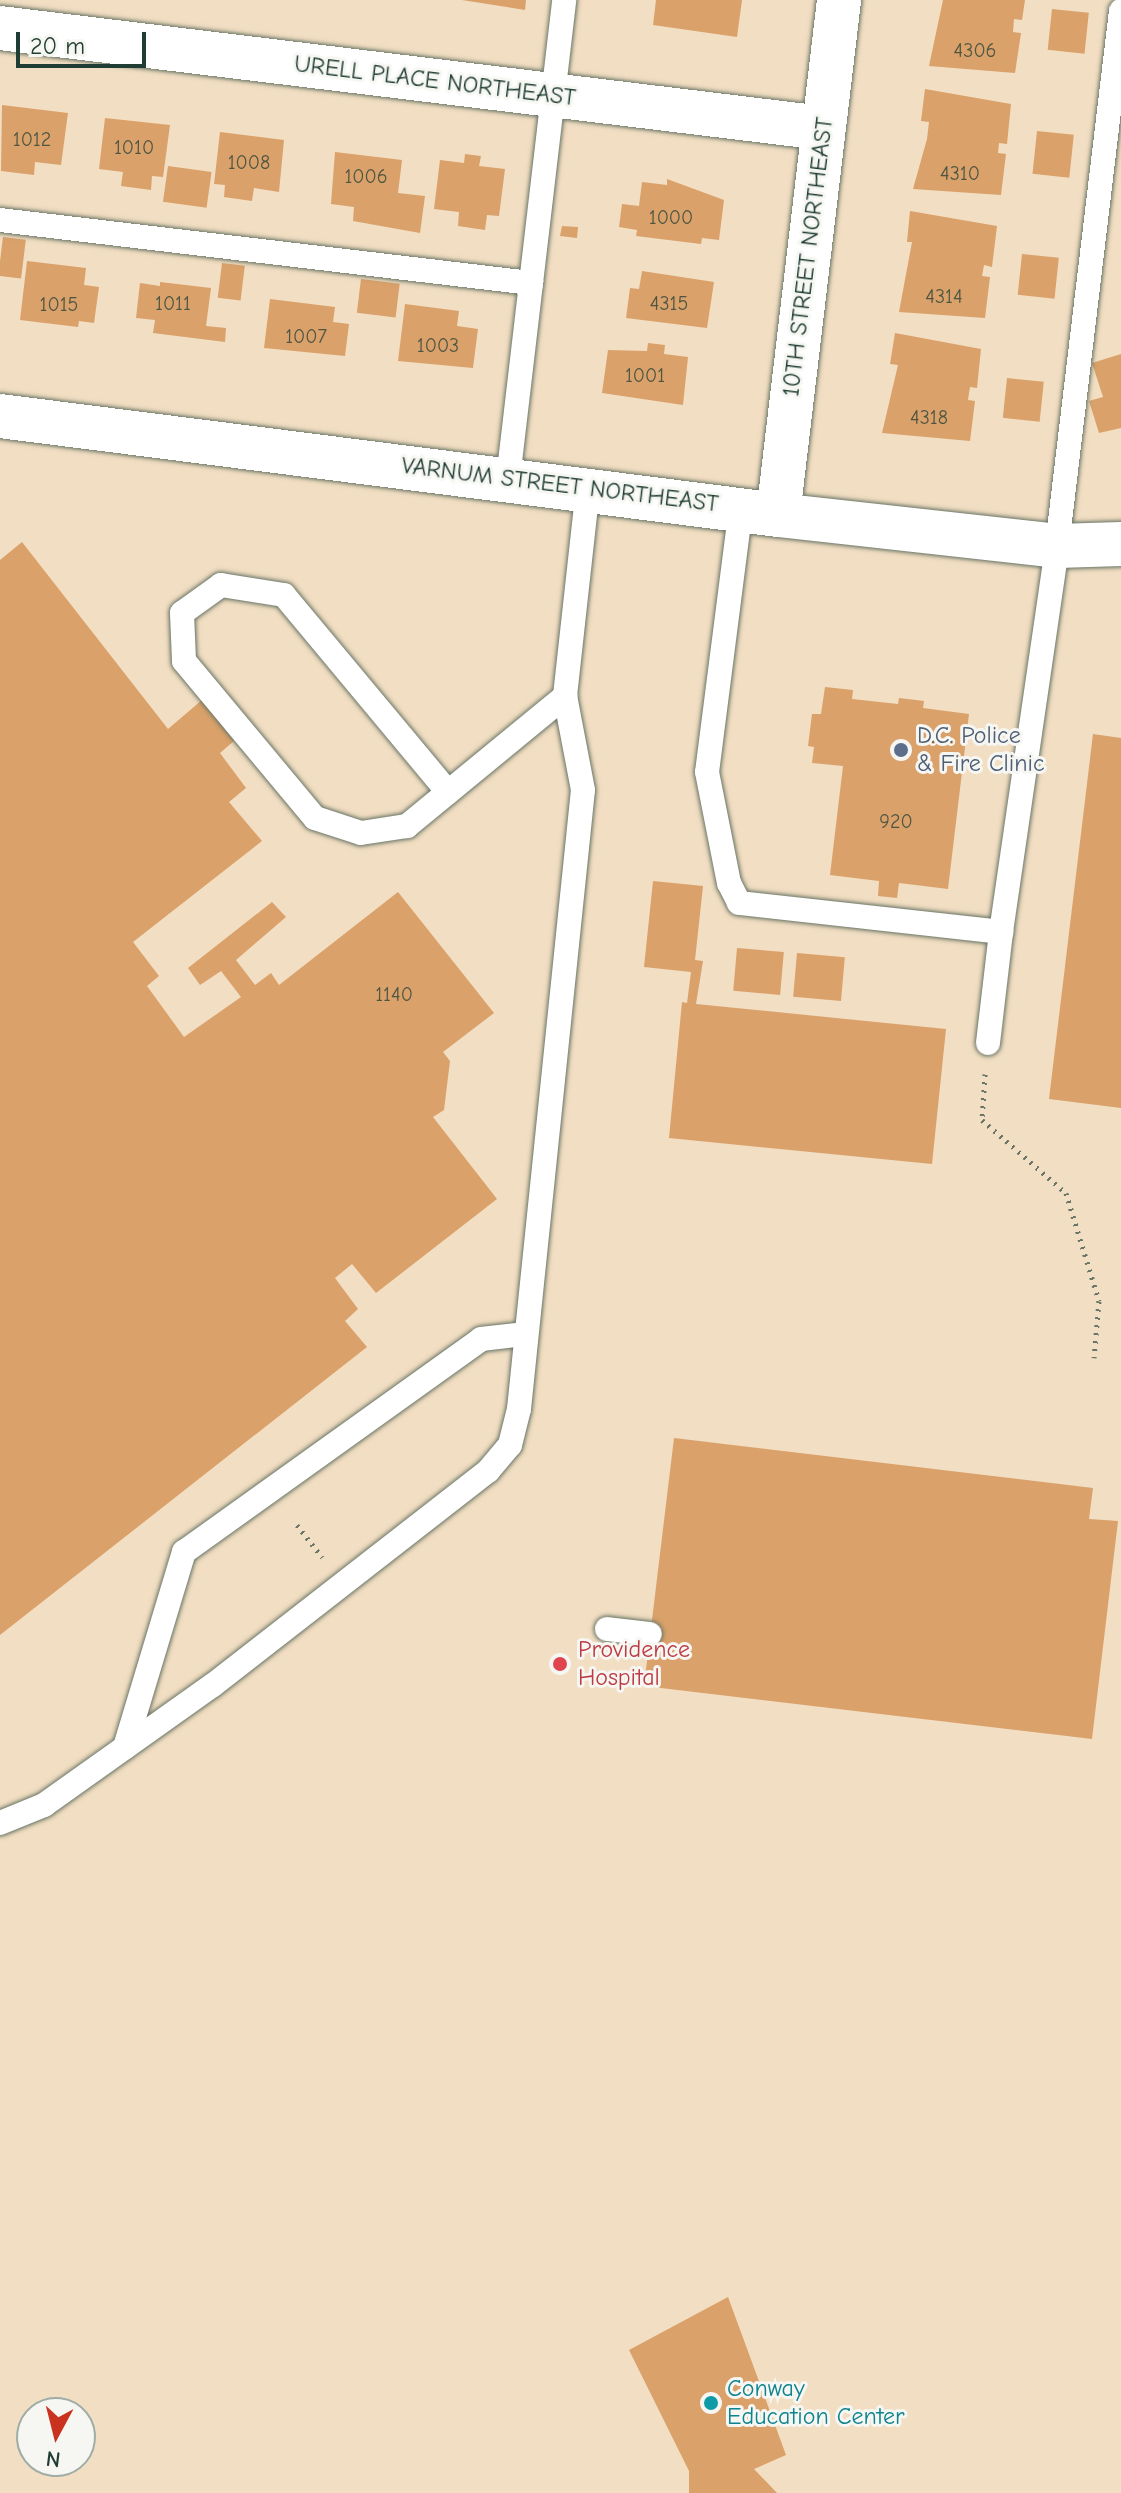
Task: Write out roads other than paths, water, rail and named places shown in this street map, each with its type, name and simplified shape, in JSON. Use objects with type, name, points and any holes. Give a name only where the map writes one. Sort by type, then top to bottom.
[{"type":"street","name":"10TH STREET NORTHEAST","points":[[760,511],[823,128],[839,0]]},
{"type":"street","name":"URELL PLACE NORTHEAST","points":[[0,28],[823,128]]},
{"type":"street","name":"VARNUM STREET NORTHEAST","points":[[0,416],[1057,546],[1121,544]]},
{"type":"lane","points":[[508,479],[564,0]]},
{"type":"lane","points":[[988,1043],[1117,84],[1121,11]]},
{"type":"lane","points":[[0,220],[531,283]]},
{"type":"lane","points":[[0,1823],[44,1805],[125,1747],[488,1471],[510,1445],[519,1409],[524,1334],[583,790],[565,696],[588,488]]},
{"type":"lane","points":[[760,511],[707,772],[729,883],[739,903],[1001,932]]},
{"type":"lane","points":[[448,792],[284,595],[221,585],[182,613],[184,661],[315,818],[361,833],[407,826],[565,696]]},
{"type":"lane","points":[[125,1747],[184,1552],[481,1339],[524,1334]]},
{"type":"lane","points":[[607,1629],[650,1634]]},
{"type":"place","name":"D.C. Police & Fire Clinic","points":[[901,750]]},
{"type":"place","name":"Providence Hospital","points":[[560,1664]]},
{"type":"place","name":"Conway Education Center","points":[[711,2403]]}]
